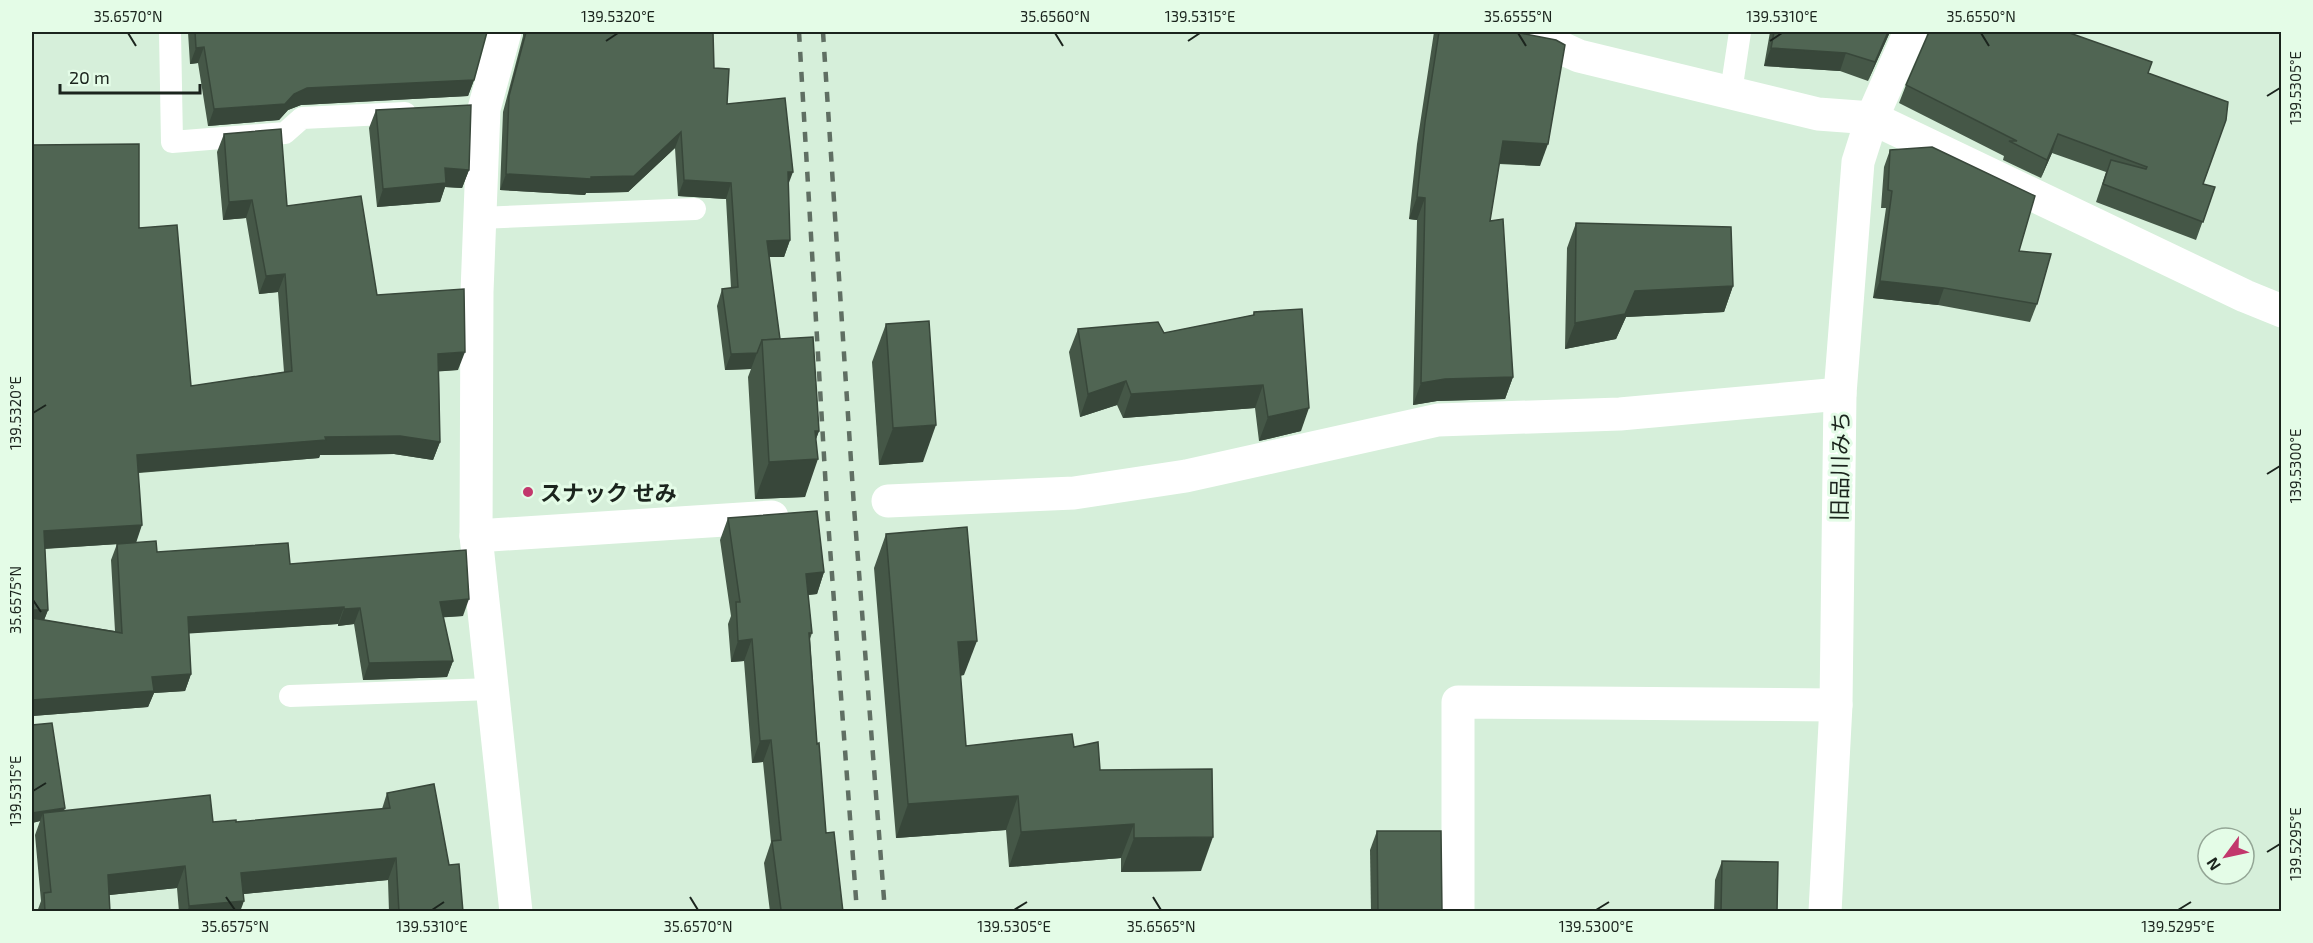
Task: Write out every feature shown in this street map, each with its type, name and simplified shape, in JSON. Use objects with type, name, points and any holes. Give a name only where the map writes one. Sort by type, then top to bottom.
[{"type":"street","points":[[505,32],[473,110],[479,218],[476,536],[516,912]]},
{"type":"street","points":[[1526,32],[1579,56],[1818,114],[1872,118],[2244,296],[2282,311]]},
{"type":"street","name":"旧品川みち","points":[[1825,912],[1836,705],[1839,394],[1858,162],[1872,118],[1910,32]]},
{"type":"street","points":[[888,501],[1074,493],[1186,476],[1438,420],[1620,414],[1839,394]]},
{"type":"street","points":[[476,536],[804,515]]},
{"type":"street","points":[[1458,912],[1458,702],[1836,705]]},
{"type":"lane","points":[[170,32],[172,142],[285,133],[302,118],[427,112]]},
{"type":"lane","points":[[1731,92],[1740,32]]},
{"type":"lane","points":[[479,218],[695,209]]},
{"type":"lane","points":[[290,696],[492,689]]},
{"type":"building","points":[[195,32],[487,32],[474,80],[307,88],[294,94],[285,104],[214,109],[204,47],[196,48]]},
{"type":"building","points":[[526,32],[713,32],[714,68],[729,69],[727,104],[785,98],[793,172],[788,172],[790,240],[767,241],[780,339],[762,340],[757,353],[731,354],[722,289],[738,287],[731,183],[684,180],[681,132],[634,176],[591,177],[591,179],[506,174],[509,96]]},
{"type":"building","points":[[1439,32],[1515,32],[1556,40],[1565,45],[1548,144],[1503,141],[1490,221],[1503,219],[1513,377],[1445,379],[1421,383],[1425,198],[1417,197],[1425,122]]},
{"type":"building","points":[[1774,32],[1888,32],[1875,62],[1846,53],[1771,48]]},
{"type":"building","points":[[1929,32],[2067,32],[2152,62],[2148,73],[2228,102],[2226,120],[2203,184],[2215,187],[2203,222],[2103,184],[2111,160],[2146,169],[2147,167],[2058,134],[2047,160],[2009,141],[2017,141],[1906,85]]},
{"type":"building","points":[[471,105],[469,170],[445,168],[446,183],[383,189],[376,110]]},
{"type":"building","points":[[281,129],[287,206],[361,196],[377,295],[464,289],[465,352],[438,354],[440,442],[400,436],[325,437],[326,440],[137,455],[142,525],[44,531],[48,610],[32,610],[32,145],[139,144],[139,228],[177,225],[191,386],[292,371],[285,274],[266,276],[252,200],[229,202],[224,134]]},
{"type":"building","points":[[1932,147],[2035,196],[2019,251],[2051,254],[2037,304],[1944,288],[1880,281],[1892,191],[1888,190],[1890,150]]},
{"type":"building","points":[[1576,223],[1731,227],[1733,286],[1635,291],[1625,314],[1575,323]]},
{"type":"building","points":[[1302,309],[1309,408],[1268,417],[1263,385],[1131,394],[1126,381],[1088,394],[1078,329],[1158,322],[1164,333],[1254,315],[1254,312]]},
{"type":"building","points":[[929,321],[936,425],[893,428],[886,324]]},
{"type":"building","points":[[813,337],[819,431],[815,431],[818,459],[769,462],[762,340]]},
{"type":"building","points":[[817,511],[824,572],[806,574],[812,633],[809,633],[826,833],[834,832],[843,912],[772,912],[781,910],[772,841],[781,840],[771,740],[760,741],[752,639],[738,641],[736,602],[740,602],[728,518]]},
{"type":"building","points":[[967,527],[977,641],[958,642],[966,746],[1072,734],[1074,747],[1098,742],[1100,770],[1212,769],[1213,837],[1134,838],[1134,824],[1021,832],[1018,796],[908,804],[886,534]]},
{"type":"building","points":[[156,541],[157,552],[288,543],[290,564],[466,550],[469,599],[440,602],[453,661],[369,663],[360,608],[344,609],[344,607],[188,617],[191,674],[152,677],[154,691],[32,700],[32,618],[122,633],[117,544]]},
{"type":"building","points":[[52,723],[65,808],[32,813],[32,725]]},
{"type":"building","points":[[434,784],[449,865],[459,864],[463,912],[399,912],[396,858],[241,873],[244,901],[189,906],[185,866],[108,875],[110,912],[45,912],[44,893],[51,892],[43,813],[210,795],[213,822],[236,820],[236,822],[390,808],[387,793]]},
{"type":"building","points":[[1377,831],[1441,831],[1442,912],[1378,912]]},
{"type":"building","points":[[1722,861],[1778,862],[1777,912],[1721,912]]},
{"type":"railway","points":[[799,32],[827,507],[857,912]]},
{"type":"railway","points":[[823,32],[854,507],[885,912]]},
{"type":"place","name":"スナック せみ","points":[[528,492]]}]
